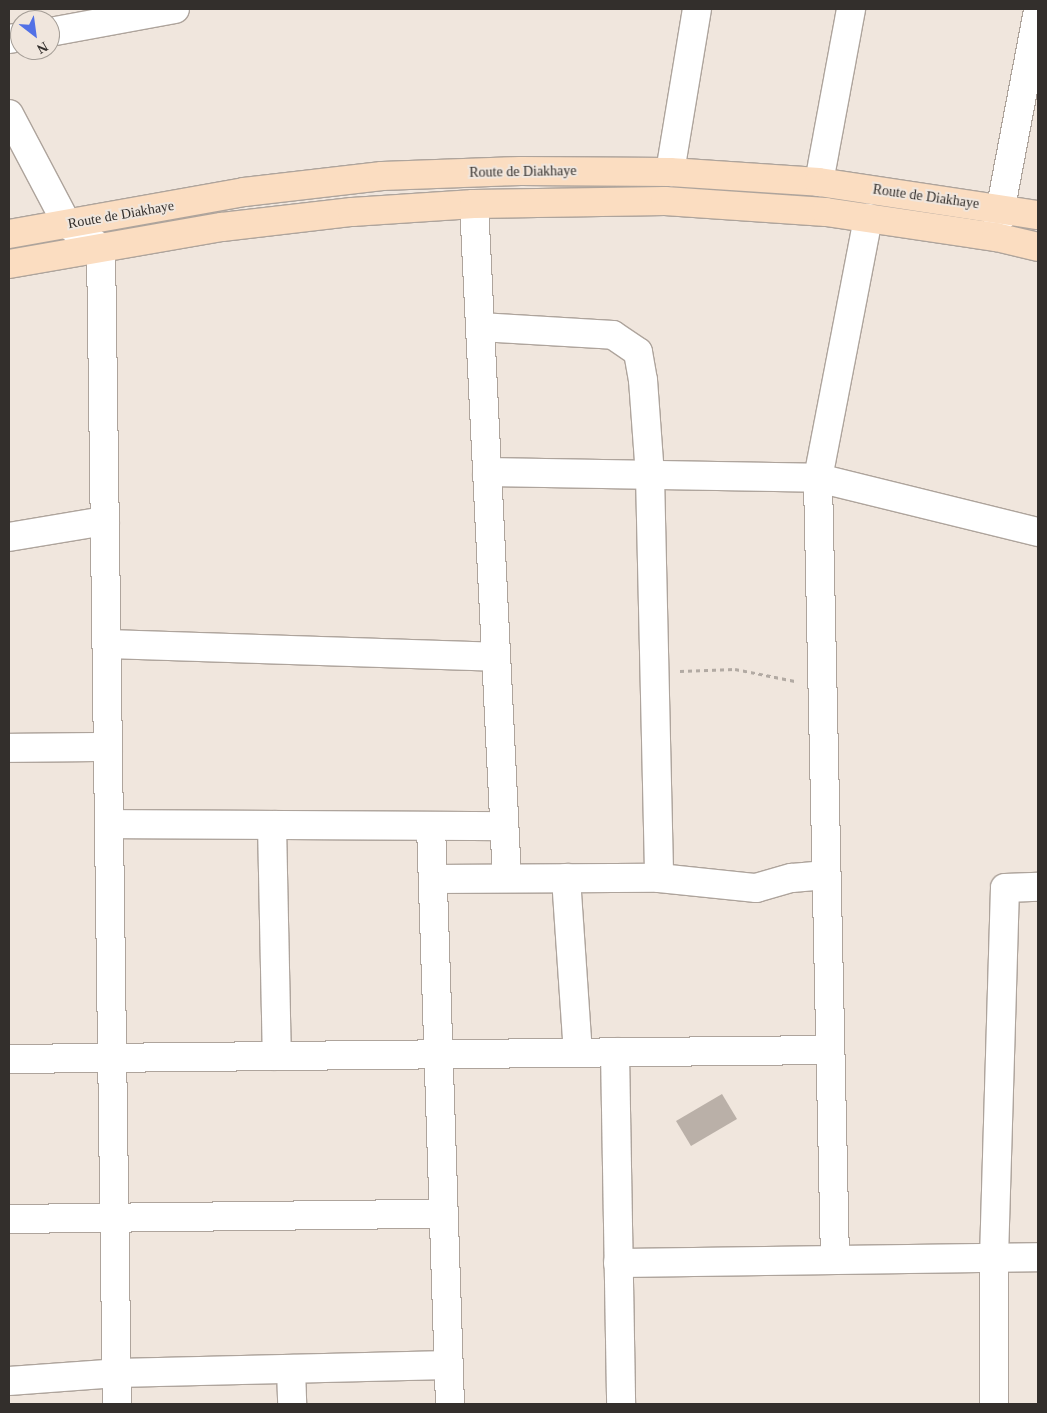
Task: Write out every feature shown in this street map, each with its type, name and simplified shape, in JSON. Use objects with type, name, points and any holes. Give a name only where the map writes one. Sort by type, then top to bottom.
[{"type":"main road","name":"Route de Diakhaye","points":[[9,234],[244,192],[382,176],[522,171],[670,172],[819,182],[1002,208],[1038,216]]},
{"type":"main road","name":"Route de Diakhaye","points":[[9,264],[231,226],[352,212],[474,204],[665,201],[826,212],[996,237],[1038,246]]},
{"type":"street","points":[[60,30],[175,9]]},
{"type":"street","points":[[670,172],[696,9]]},
{"type":"street","points":[[819,182],[851,9]]},
{"type":"street","points":[[996,237],[1038,13]]},
{"type":"street","points":[[9,114],[67,224],[101,248],[117,1404]]},
{"type":"street","points":[[474,204],[507,878]]},
{"type":"street","points":[[835,1260],[818,478],[868,218]]},
{"type":"street","points":[[480,327],[613,334],[638,352],[643,380],[650,475],[656,672],[658,878]]},
{"type":"street","points":[[487,472],[818,478],[1038,532]]},
{"type":"street","points":[[9,537],[104,521]]},
{"type":"street","points":[[106,644],[496,657]]},
{"type":"street","points":[[9,748],[108,747]]},
{"type":"street","points":[[109,824],[504,826]]},
{"type":"street","points":[[272,825],[277,1056]]},
{"type":"street","points":[[431,826],[450,1404]]},
{"type":"street","points":[[433,879],[658,878],[756,888],[792,878],[826,875]]},
{"type":"street","points":[[566,878],[578,1053]]},
{"type":"street","points":[[994,1404],[994,1258],[1005,888],[1038,887]]},
{"type":"street","points":[[9,1059],[830,1050]]},
{"type":"street","points":[[615,1052],[621,1404]]},
{"type":"street","points":[[9,1219],[443,1214]]},
{"type":"street","points":[[618,1263],[1038,1257]]},
{"type":"street","points":[[9,1380],[117,1373],[449,1365]]},
{"type":"street","points":[[291,1369],[292,1404]]},
{"type":"path","points":[[656,672],[735,669],[822,686]]},
{"type":"building","points":[[722,1094],[737,1119],[691,1146],[676,1121]]}]
